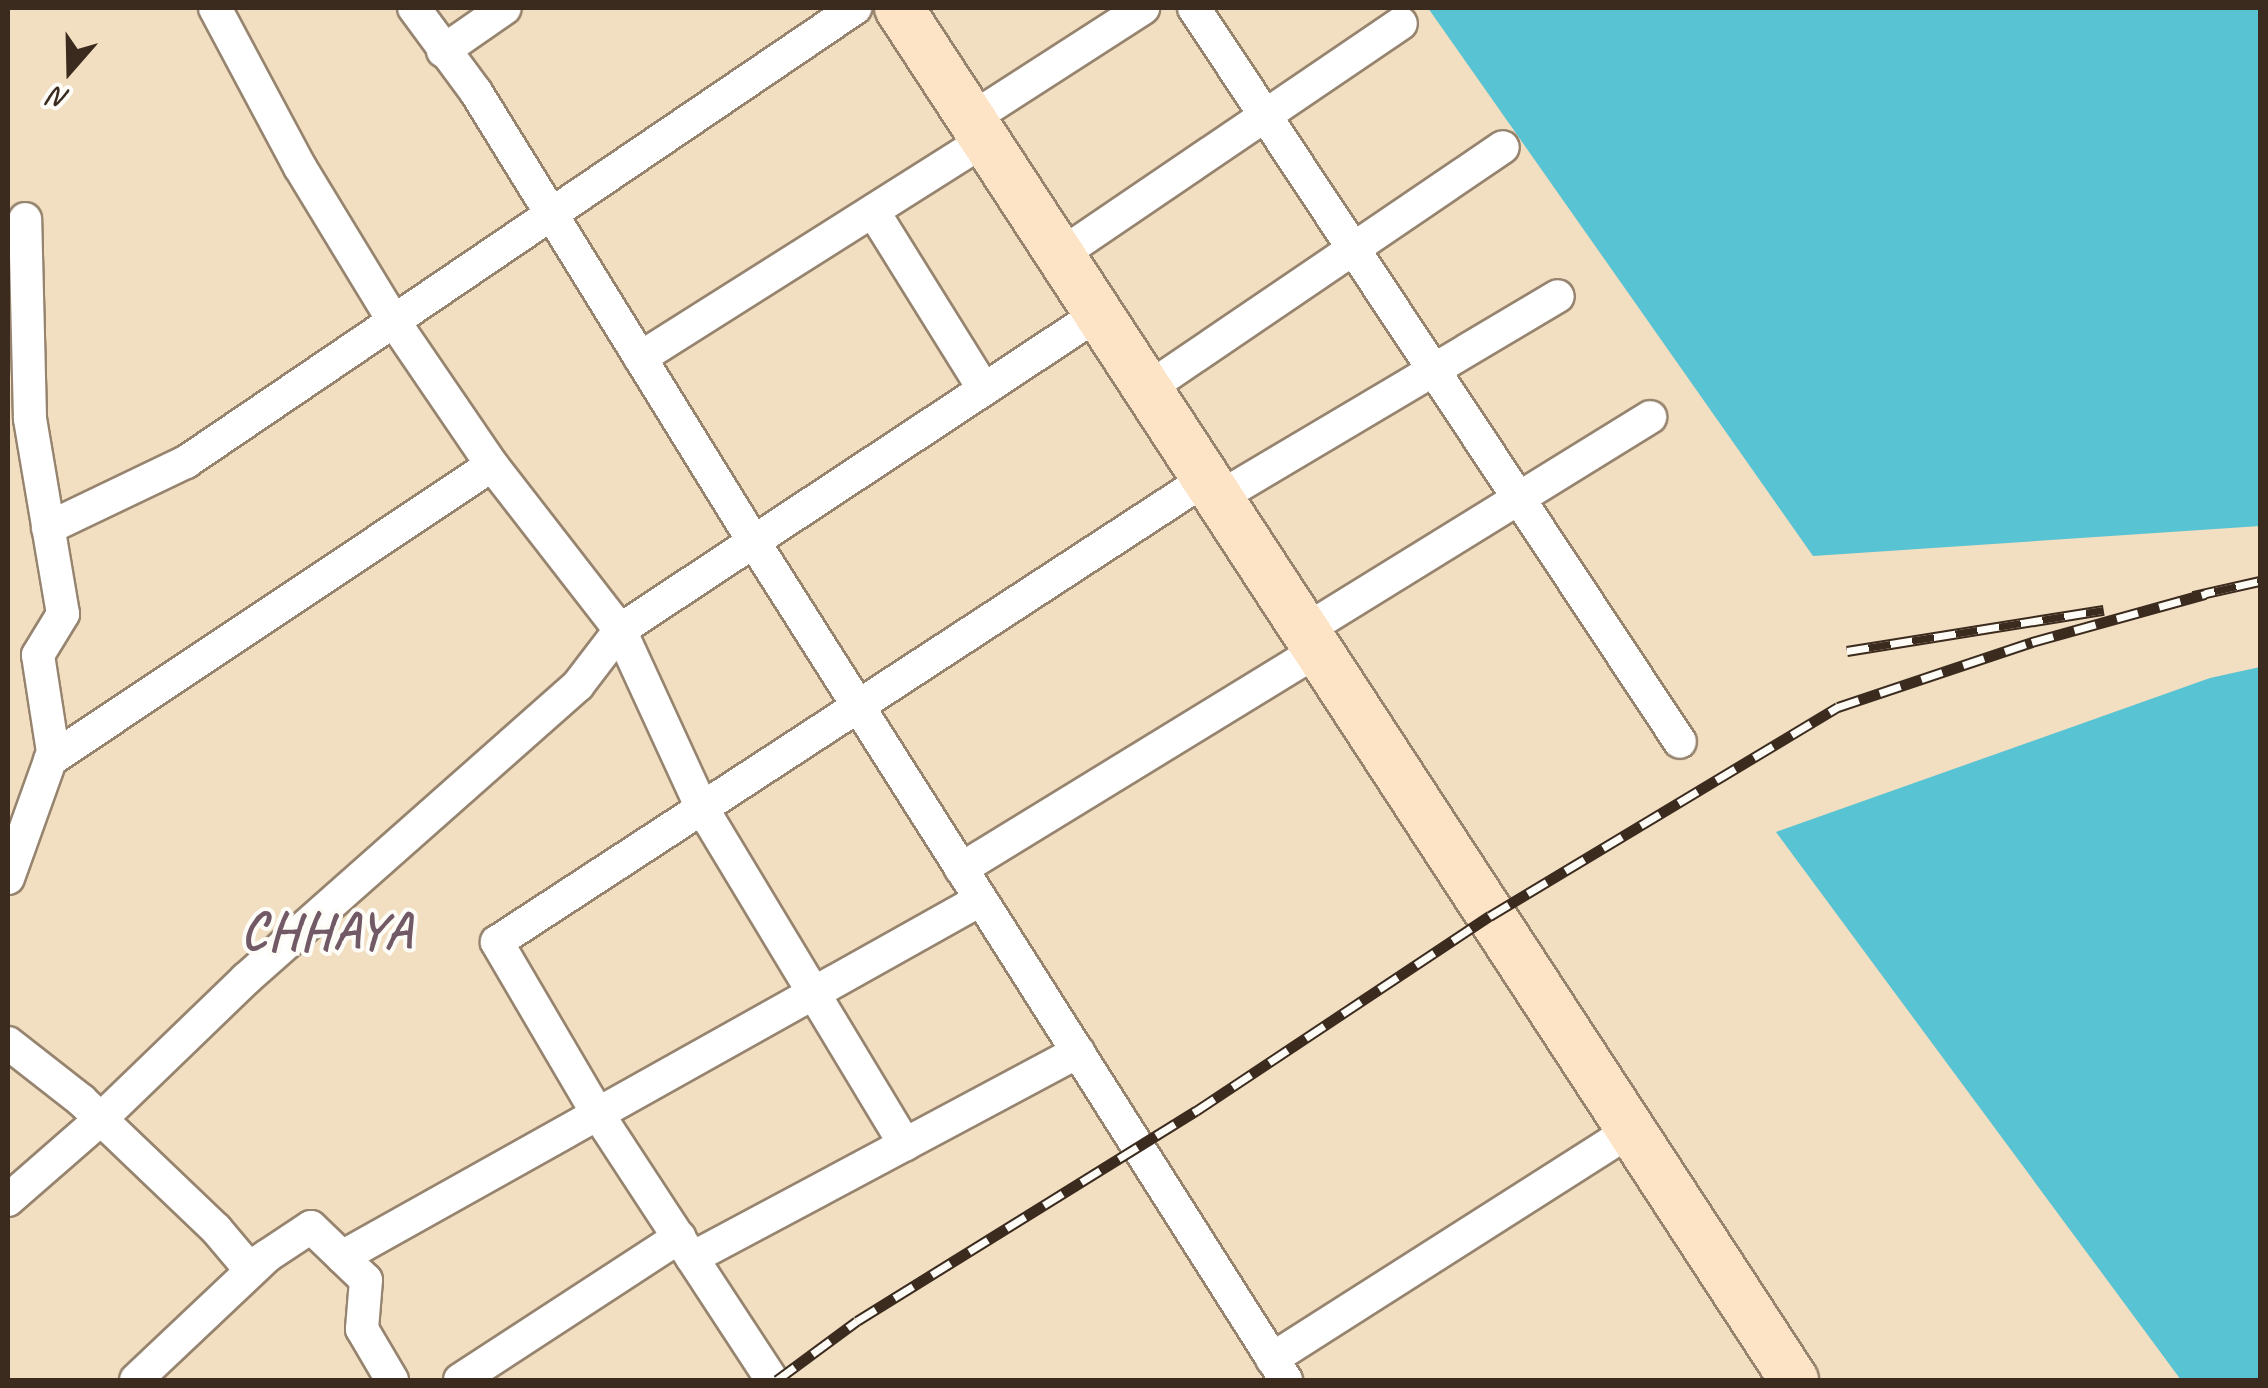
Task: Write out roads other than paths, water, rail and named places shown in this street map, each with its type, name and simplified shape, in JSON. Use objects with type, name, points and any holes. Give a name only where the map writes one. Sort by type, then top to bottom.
[{"type":"main road","points":[[899,8],[1794,1380]]},
{"type":"street","points":[[215,8],[300,167],[393,320],[492,465],[620,630],[702,808],[906,1144]]},
{"type":"street","points":[[414,8],[476,92],[754,542],[1279,1370],[1630,1131]]},
{"type":"street","points":[[443,51],[505,8]]},
{"type":"street","points":[[48,528],[186,462],[856,8]]},
{"type":"street","points":[[640,358],[873,211],[1143,8]]},
{"type":"street","points":[[1194,8],[1680,742]]},
{"type":"street","points":[[1060,255],[1401,23]]},
{"type":"street","points":[[1147,389],[1503,147]]},
{"type":"street","points":[[873,211],[984,389]]},
{"type":"street","points":[[8,878],[53,752],[23,657],[63,614],[30,418],[18,370],[24,219]]},
{"type":"street","points":[[772,1380],[596,1111],[497,942],[858,706],[1212,489],[1434,370],[1558,296]]},
{"type":"street","points":[[8,1200],[101,1119],[246,979],[578,685],[620,630],[1098,314]]},
{"type":"street","points":[[961,869],[1311,641],[1518,498],[1650,417]]},
{"type":"street","points":[[50,760],[492,465]]},
{"type":"street","points":[[342,1257],[596,1111],[980,900]]},
{"type":"street","points":[[8,1044],[101,1119],[216,1229],[249,1268],[311,1227],[366,1280],[362,1329],[392,1380]]},
{"type":"street","points":[[460,1380],[685,1248],[906,1144],[1078,1052]]},
{"type":"street","points":[[136,1380],[268,1256]]},
{"type":"water","points":[[1428,8],[2260,8],[2260,526],[1813,556]]},
{"type":"water","points":[[2260,667],[2260,1380],[2181,1380],[1776,832],[2210,678]]},
{"type":"railway","points":[[2193,596],[2260,581]]},
{"type":"railway","points":[[777,1380],[857,1321],[1196,1111],[1490,916],[1838,707],[2032,642],[2205,594]]},
{"type":"railway","points":[[1847,651],[2104,610]]},
{"type":"district","name":"CHHAYA","points":[[327,932]]}]
